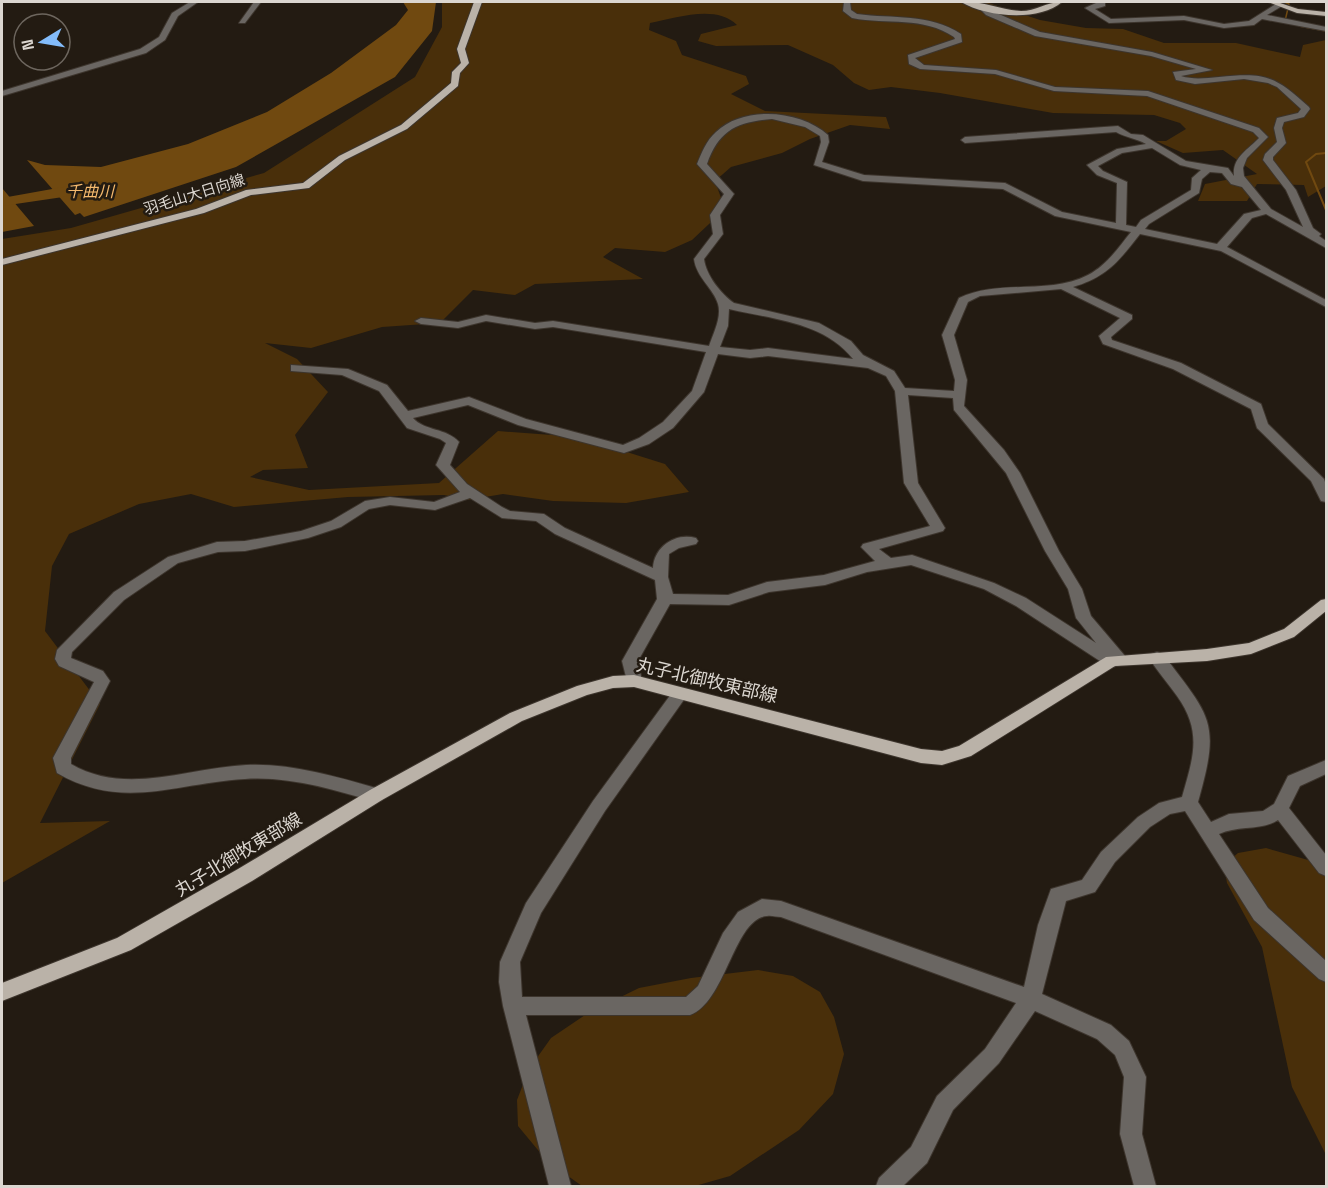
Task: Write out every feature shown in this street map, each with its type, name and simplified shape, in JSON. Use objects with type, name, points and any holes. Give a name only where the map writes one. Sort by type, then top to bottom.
[{"type":"main road","name":"羽毛山大日向線","points":[[2,262],[200,211],[249,192],[306,186],[348,154],[404,127],[455,84],[456,72],[465,63],[461,49],[478,2]]},
{"type":"main road","points":[[965,2],[1020,12],[1040,11],[1058,2]]},
{"type":"main road","points":[[1276,3],[1297,10],[1326,14]]},
{"type":"main road","name":"丸子北御牧東部線","points":[[2,992],[124,944],[245,875],[457,748],[547,703],[613,682],[634,681],[921,756],[942,758],[965,751],[1115,661],[1207,655],[1251,648],[1289,633],[1326,604]]},
{"type":"street","points":[[2,94],[143,51],[162,38],[175,15],[194,2]]},
{"type":"street","points":[[242,21],[257,2]]},
{"type":"street","points":[[847,2],[847,11],[855,16],[922,21],[942,27],[958,36],[959,40],[951,44],[911,57],[912,62],[923,67],[996,72],[1054,89],[1148,94],[1248,126],[1260,133],[1263,140],[1239,164],[1238,171],[1244,184],[1267,211],[1326,245]]},
{"type":"street","points":[[1099,2],[1102,4],[1089,8],[1091,12],[1118,22],[1184,18],[1224,26],[1251,23],[1276,3]]},
{"type":"street","points":[[986,7],[984,9],[989,13],[1038,34],[1152,54],[1208,70],[1176,74],[1184,80],[1208,82],[1244,77],[1280,85],[1306,109],[1301,115],[1280,120],[1278,128],[1282,143],[1268,156],[1268,160],[1291,190],[1309,230],[1326,240]]},
{"type":"street","points":[[1260,16],[1326,29]]},
{"type":"street","points":[[887,563],[868,547],[938,528],[911,483],[904,414],[900,399],[901,391],[890,374],[859,358],[847,343],[815,325],[741,310],[724,302],[700,267],[699,259],[718,234],[715,215],[729,194],[702,164],[715,135],[735,124],[757,118],[785,117],[816,129],[825,139],[816,163],[853,175],[894,181],[1005,186],[1051,211],[1220,248],[1326,304]]},
{"type":"street","points":[[965,140],[1118,129],[1129,136],[1140,137],[1151,146],[1183,163],[1208,169],[1225,170],[1234,182],[1244,184]]},
{"type":"street","points":[[1121,227],[1122,182],[1100,172],[1092,165],[1120,151],[1151,146]]},
{"type":"street","points":[[1115,661],[1084,618],[1075,589],[1052,551],[1013,473],[999,453],[958,407],[961,380],[948,335],[963,300],[982,292],[1063,285],[1090,278],[1106,269],[1145,222],[1196,191],[1197,178],[1208,169]]},
{"type":"street","points":[[1220,248],[1248,216],[1267,211]]},
{"type":"street","points":[[1063,285],[1128,317],[1105,336],[1107,342],[1177,366],[1257,407],[1262,425],[1317,480],[1326,498]]},
{"type":"street","points":[[404,416],[469,401],[522,422],[624,449],[644,441],[668,425],[698,392],[722,326],[724,302]]},
{"type":"street","points":[[421,321],[458,325],[486,318],[535,326],[562,325],[713,350],[750,354],[768,352],[871,365]]},
{"type":"street","points":[[295,368],[324,369],[357,375],[387,391],[412,425],[445,436],[453,442],[443,465],[446,471],[471,493],[507,515],[539,517],[560,531],[661,577]]},
{"type":"street","points":[[901,391],[958,395]]},
{"type":"street","points":[[376,795],[270,772],[248,772],[169,783],[108,786],[74,777],[63,768],[62,758],[102,681],[97,675],[65,662],[63,659],[65,650],[119,596],[173,560],[217,547],[245,546],[303,535],[336,524],[365,505],[390,501],[435,506],[471,493]]},
{"type":"street","points":[[634,681],[630,661],[665,599],[660,555],[663,551],[691,541]]},
{"type":"street","points":[[665,599],[729,600],[767,587],[825,580],[887,563],[912,560],[989,586],[1021,602],[1115,661]]},
{"type":"street","points":[[1157,658],[1196,713],[1202,730],[1201,755],[1189,803],[1261,914],[1326,973]]},
{"type":"street","points":[[560,1186],[513,1006],[509,982],[510,962],[533,909],[599,806],[680,694]]},
{"type":"street","points":[[1207,832],[1229,821],[1268,818],[1280,809],[1294,781],[1326,767]]},
{"type":"street","points":[[887,1186],[919,1155],[945,1103],[992,1056],[1031,999],[1048,925],[1058,895],[1088,886],[1108,857],[1144,822],[1166,808],[1189,803]]},
{"type":"street","points":[[1280,809],[1326,868]]},
{"type":"street","points":[[513,1006],[690,1006],[705,992],[735,932],[745,918],[762,907],[781,909],[1031,999],[1104,1032],[1122,1048],[1135,1077],[1131,1134],[1145,1186]]},
{"type":"shaded area","points":[[442,2],[986,2],[1040,20],[1086,28],[1123,29],[1164,43],[1236,43],[1300,57],[1303,45],[1326,40],[1326,186],[1308,197],[1304,185],[1257,184],[1247,201],[1198,201],[1205,184],[1257,174],[1223,150],[1183,153],[1156,141],[1166,141],[1186,129],[1180,123],[1154,115],[1053,113],[940,93],[891,87],[869,90],[854,83],[833,65],[788,45],[716,46],[698,41],[701,34],[737,25],[718,15],[695,14],[650,23],[649,30],[676,41],[682,55],[746,76],[749,84],[731,94],[765,111],[886,117],[890,129],[850,125],[810,139],[782,153],[731,167],[715,181],[725,209],[692,240],[665,252],[615,248],[603,257],[643,279],[535,284],[515,295],[473,290],[440,323],[382,327],[311,348],[265,343],[297,359],[328,392],[295,435],[308,468],[263,470],[250,477],[309,490],[439,483],[498,431],[579,437],[665,464],[689,492],[626,503],[553,501],[503,494],[467,500],[444,495],[348,497],[234,507],[191,494],[139,504],[69,534],[52,566],[45,631],[100,704],[40,823],[110,821],[2,883],[2,239],[71,228],[264,173],[415,77],[442,27]]},
{"type":"shaded area","points":[[1266,848],[1326,865],[1326,1155],[1292,1087],[1262,947],[1227,883],[1224,865],[1238,853]]},
{"type":"shaded area","points":[[758,970],[793,976],[820,992],[834,1017],[844,1054],[833,1094],[799,1130],[730,1176],[695,1186],[582,1186],[547,1161],[518,1126],[517,1100],[529,1069],[551,1038],[588,1013],[639,988],[691,978]]},
{"type":"water","name":"千曲川","points":[[403,2],[436,2],[432,31],[395,77],[236,167],[84,217],[80,213],[75,215],[27,160],[45,165],[101,167],[188,144],[267,112],[331,73],[396,25],[408,10]]},
{"type":"water","points":[[2,188],[34,226],[2,232]]},
{"type":"waterway","points":[[1284,2],[1289,4],[1285,21]]},
{"type":"waterway","points":[[1299,26],[1326,31]]},
{"type":"waterway","points":[[1326,153],[1316,154],[1306,162],[1326,210]]},
{"type":"waterway","name":"千曲川","points":[[2,202],[63,193],[80,188]]}]
